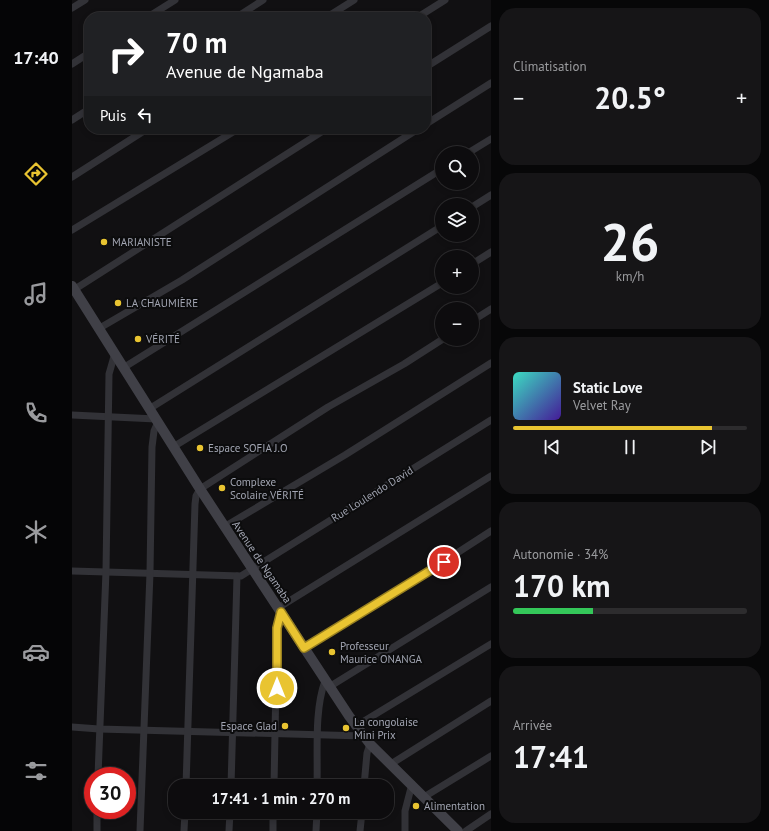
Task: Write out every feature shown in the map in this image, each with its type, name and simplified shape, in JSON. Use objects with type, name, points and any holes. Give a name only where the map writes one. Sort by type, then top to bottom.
[{"type":"main road","name":"Avenue de Ngamaba","points":[[73,289],[224,527],[356,726],[390,764],[459,831]]},
{"type":"street","points":[[72,8],[85,0]]},
{"type":"street","points":[[156,12],[175,0]]},
{"type":"street","points":[[244,12],[263,0]]},
{"type":"street","points":[[335,12],[354,0]]},
{"type":"street","points":[[426,12],[445,0]]},
{"type":"street","points":[[431,64],[491,26]]},
{"type":"street","points":[[72,64],[84,56]]},
{"type":"street","points":[[431,121],[491,83]]},
{"type":"street","points":[[72,120],[84,112]]},
{"type":"street","points":[[72,177],[139,134]]},
{"type":"street","points":[[72,230],[230,134]]},
{"type":"street","points":[[73,289],[318,134]]},
{"type":"street","points":[[98,329],[182,280],[410,134]]},
{"type":"street","points":[[479,146],[491,139]]},
{"type":"street","points":[[123,368],[435,173]]},
{"type":"street","points":[[479,203],[491,195]]},
{"type":"street","points":[[149,409],[435,230]]},
{"type":"street","points":[[479,260],[491,252]]},
{"type":"street","points":[[173,447],[435,287]]},
{"type":"street","points":[[479,317],[491,309]]},
{"type":"street","points":[[186,779],[195,500],[200,489],[328,407],[404,364],[435,344]]},
{"type":"street","points":[[98,767],[106,571],[109,374],[115,353]]},
{"type":"street","points":[[224,527],[345,455],[491,363]]},
{"type":"street","points":[[72,415],[108,416],[157,421],[154,430],[152,447],[150,573],[140,831]]},
{"type":"street","name":"Rue Loulendo David","points":[[237,576],[252,569],[491,420]]},
{"type":"street","points":[[274,779],[277,628],[280,610],[491,476]]},
{"type":"street","points":[[304,648],[491,531]]},
{"type":"street","points":[[72,571],[237,576],[231,779]]},
{"type":"street","points":[[318,779],[319,701],[327,684],[491,587]]},
{"type":"street","points":[[356,726],[491,644]]},
{"type":"street","points":[[390,764],[491,701]]},
{"type":"street","points":[[72,726],[99,729],[319,734],[367,740],[365,779]]},
{"type":"street","points":[[424,797],[491,756]]},
{"type":"street","points":[[405,831],[405,810],[412,784]]},
{"type":"street","points":[[459,831],[491,814]]},
{"type":"street","points":[[97,819],[97,831]]},
{"type":"street","points":[[184,831],[185,819]]},
{"type":"street","points":[[229,831],[230,819]]},
{"type":"street","points":[[273,819],[273,831]]},
{"type":"street","points":[[316,831],[317,819]]},
{"type":"street","points":[[360,831],[361,819]]},
{"type":"place","name":"MARIANISTE","points":[[104,242]]},
{"type":"place","name":"LA CHAUMIÈRE","points":[[118,303]]},
{"type":"place","name":"VÉRITÉ","points":[[138,339]]},
{"type":"place","name":"Espace SOFIA J.O","points":[[200,448]]},
{"type":"place","name":"Complexe Scolaire VÉRITÉ","points":[[222,488]]},
{"type":"place","name":"Professeur Maurice ONANGA","points":[[332,652]]},
{"type":"place","name":"Espace Glad","points":[[285,726]]},
{"type":"place","name":"La congolaise Mini Prix","points":[[346,728]]},
{"type":"place","name":"Alimentation","points":[[416,806]]},
{"type":"route","points":[[277,688],[277,628],[281,612],[304,648],[444,562]]}]
